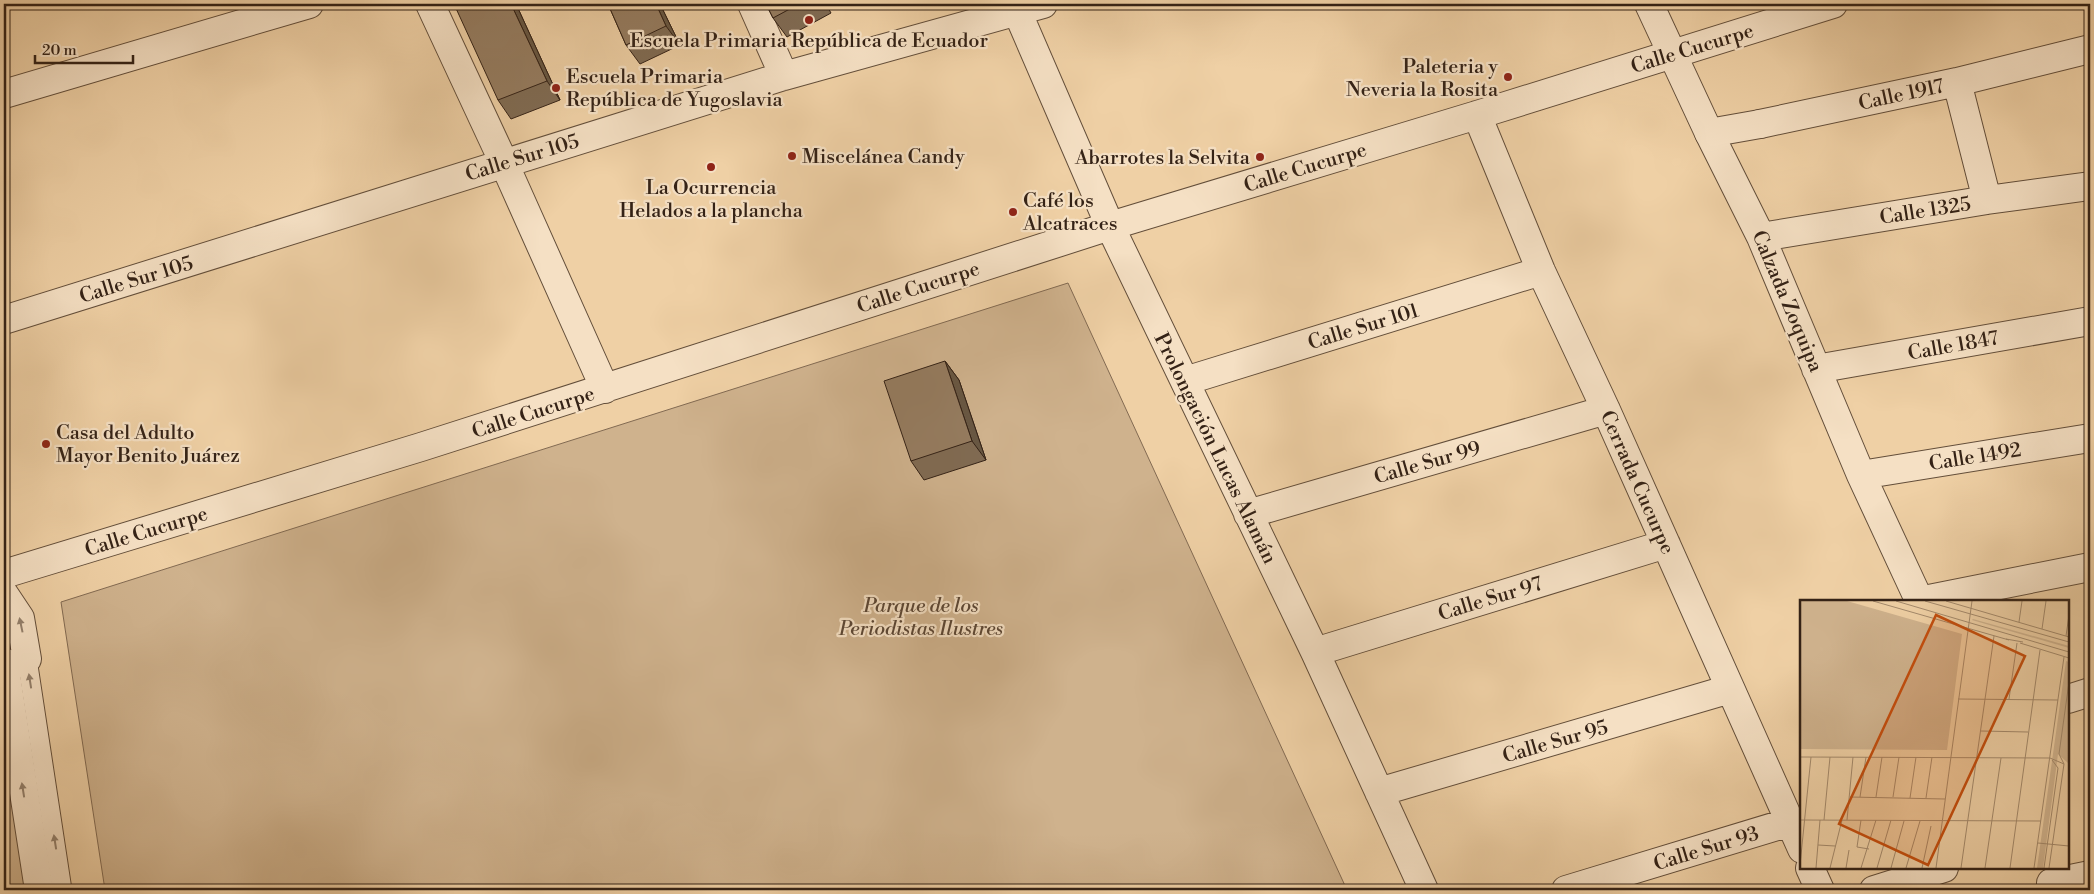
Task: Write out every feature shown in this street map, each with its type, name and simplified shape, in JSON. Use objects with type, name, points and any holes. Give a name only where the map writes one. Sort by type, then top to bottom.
[{"type":"street","points":[[4,94],[309,4]]},
{"type":"street","points":[[430,4],[504,163],[605,389]]},
{"type":"street","points":[[752,4],[784,76]]},
{"type":"street","name":"Calle Sur 105","points":[[4,320],[784,76],[1015,8],[1043,4]]},
{"type":"street","name":"Calzada Zoquipa","points":[[1649,4],[1709,133],[1761,237],[1861,475],[1920,600]]},
{"type":"street","name":"Calle Cucurpe","points":[[4,574],[605,389],[773,333],[1110,226],[1834,4]]},
{"type":"street","name":"Prolongación Lucas Alamán","points":[[1015,8],[1110,226],[1315,652],[1424,890]]},
{"type":"street","name":"Calle 1917","points":[[1709,133],[1957,82],[2090,49]]},
{"type":"street","points":[[1957,82],[1987,200]]},
{"type":"street","name":"Cerrada Cucurpe","points":[[1477,115],[1541,271],[1606,410],[1800,844]]},
{"type":"street","name":"Calle 1325","points":[[1761,237],[1987,200],[2090,186]]},
{"type":"street","name":"Calle Sur 101","points":[[1185,381],[1541,271]]},
{"type":"street","name":"Calle 1847","points":[[1816,369],[2090,321]]},
{"type":"street","name":"Calle Sur 99","points":[[1248,514],[1606,410]]},
{"type":"street","name":"Calle 1492","points":[[1861,475],[2090,438]]},
{"type":"street","name":"Calle Sur 97","points":[[1315,652],[1666,544]]},
{"type":"street","points":[[1925,600],[2090,567]]},
{"type":"street","points":[[4,594],[20,618],[10,664],[39,890]]},
{"type":"street","name":"Calle Sur 95","points":[[1379,792],[1730,689]]},
{"type":"street","points":[[2069,699],[2090,692]]},
{"type":"street","name":"Calle Sur 93","points":[[1566,890],[1790,822]]},
{"type":"street","points":[[1810,869],[1820,890]]},
{"type":"street","points":[[1874,890],[1941,869]]},
{"type":"street","points":[[2050,880],[2090,875]]},
{"type":"lane","points":[[10,664],[62,890]]},
{"type":"green space","name":"Parque de los Periodistas Ilustres","points":[[1068,283],[1347,890],[105,890],[61,602]]},
{"type":"green space","points":[[4,769],[19,836],[27,890],[4,890]]},
{"type":"building","points":[[454,4],[511,4],[547,81],[498,100]]},
{"type":"building","points":[[608,4],[656,4],[666,26],[626,45]]},
{"type":"building","points":[[766,4],[799,4],[773,18]]},
{"type":"building","points":[[945,361],[972,441],[911,461],[884,381]]},
{"type":"place","name":"Escuela Primaria República de Ecuador","points":[[809,20]]},
{"type":"place","name":"Paleteria y Neveria la Rosita","points":[[1508,77]]},
{"type":"place","name":"Escuela Primaria República de Yugoslavia","points":[[556,88]]},
{"type":"place","name":"Miscelánea Candy","points":[[792,156]]},
{"type":"place","name":"Abarrotes la Selvita","points":[[1260,157]]},
{"type":"place","name":"La Ocurrencia Helados a la plancha","points":[[711,167]]},
{"type":"place","name":"Café los Alcatraces","points":[[1013,212]]},
{"type":"place","name":"Casa del Adulto Mayor Benito Juárez","points":[[46,444]]}]
